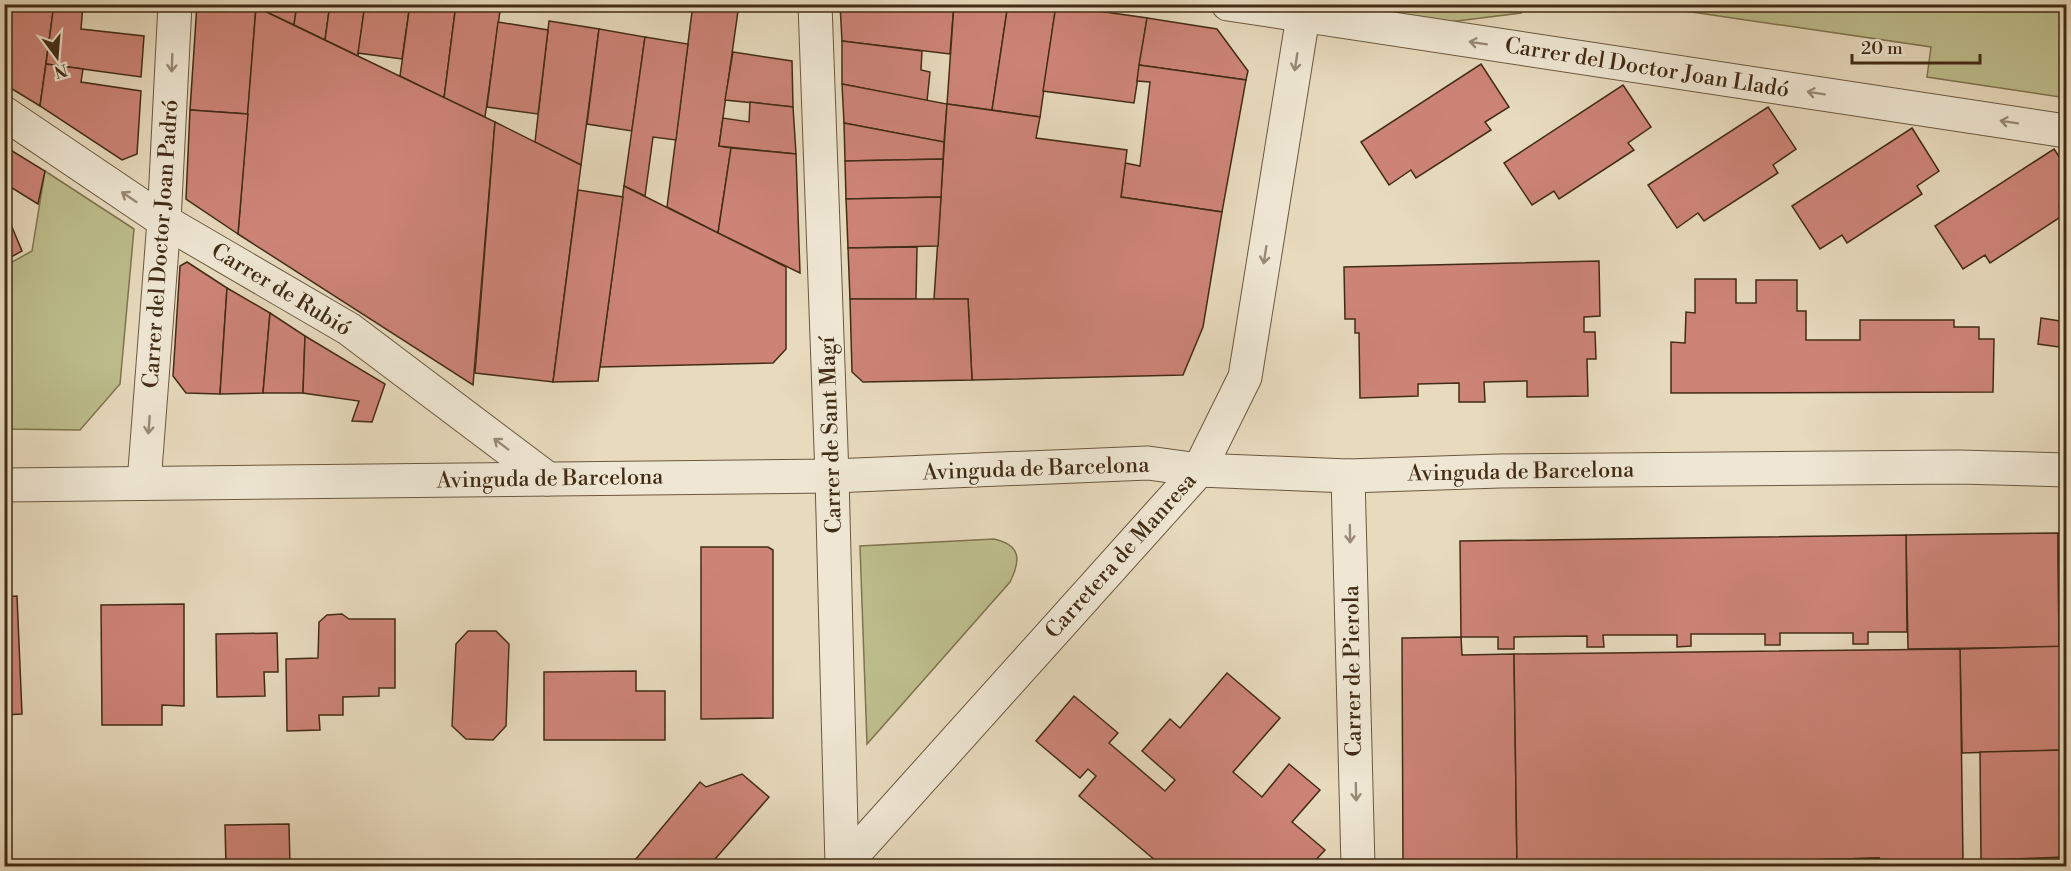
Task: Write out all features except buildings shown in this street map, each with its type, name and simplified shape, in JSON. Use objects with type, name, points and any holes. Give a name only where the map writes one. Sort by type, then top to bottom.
[{"type":"street","name":"Carrer del Doctor Joan Padró","points":[[144,483],[164,221],[175,4]]},
{"type":"street","name":"Carrer de Sant Magí","points":[[815,4],[832,476],[842,867]]},
{"type":"street","name":"Carrer del Doctor Joan Lladó","points":[[1228,4],[1304,10],[1352,24],[2067,131]]},
{"type":"street","name":"Carretera de Manresa","points":[[842,867],[1198,470],[1245,377],[1304,10]]},
{"type":"street","name":"Carrer de Rubió","points":[[4,113],[164,221],[350,328],[548,479]]},
{"type":"street","name":"Avinguda de Barcelona","points":[[4,485],[832,476],[1148,463],[1198,470],[1348,476],[1500,471],[1948,467],[2067,470]]},
{"type":"street","name":"Carrer de Pierola","points":[[1348,476],[1358,867]]},
{"type":"green space","points":[[1350,5],[1522,5],[1521,13],[1433,24],[1376,15]]},
{"type":"green space","points":[[1644,5],[2066,5],[2066,96],[2060,97],[1927,77],[1931,47]]},
{"type":"green space","points":[[45,171],[134,229],[120,384],[80,430],[5,429],[5,266],[32,251]]},
{"type":"green space","points":[[994,539],[1009,545],[1016,554],[1016,567],[1010,582],[867,744],[860,546]]},
{"type":"green space","points":[[2066,857],[2066,866],[1880,866],[1880,863]]}]
